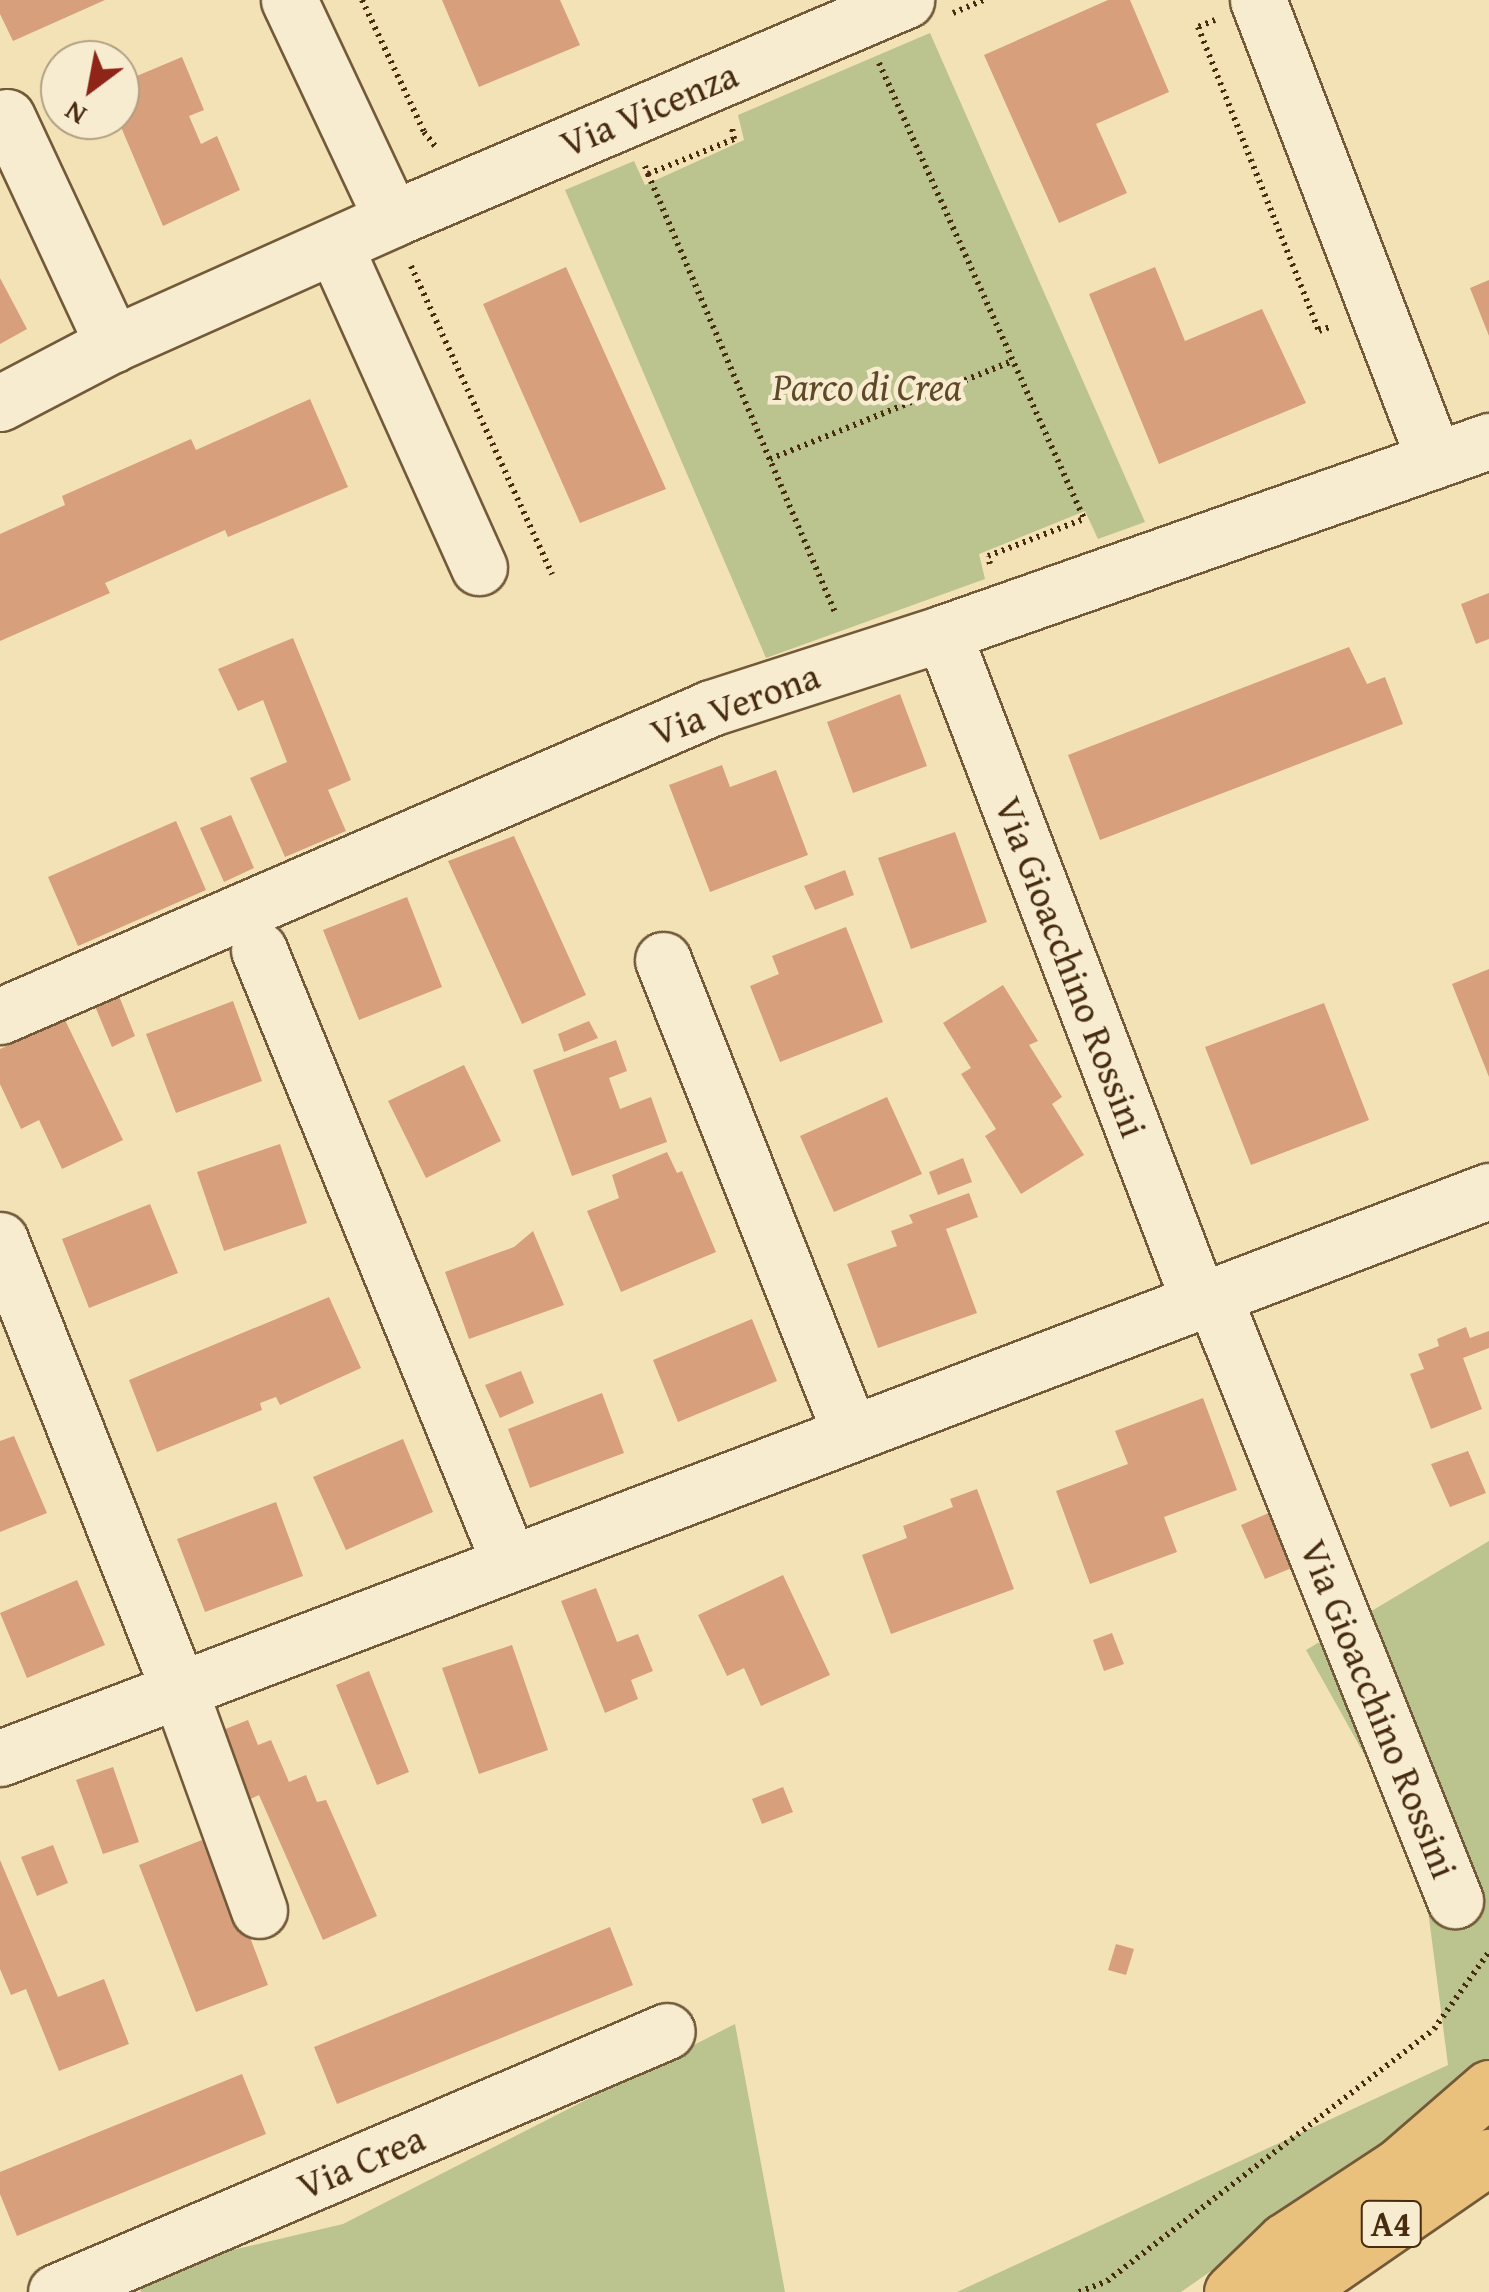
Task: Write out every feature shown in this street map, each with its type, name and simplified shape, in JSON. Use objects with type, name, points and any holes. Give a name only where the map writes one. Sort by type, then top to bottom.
[{"type":"highway","points":[[1232,2292],[1286,2241],[1399,2166],[1489,2088]]},
{"type":"highway","name":"A4","points":[[1293,2292],[1489,2157]]},
{"type":"street","points":[[289,0],[399,235]]},
{"type":"street","points":[[1245,7],[1435,460]]},
{"type":"street","name":"Via Vicenza","points":[[0,403],[113,344],[335,247],[399,235],[927,8]]},
{"type":"street","points":[[7,117],[113,344]]},
{"type":"street","points":[[335,247],[479,567]]},
{"type":"street","name":"Via Verona","points":[[0,1016],[711,708],[943,633],[1489,441]]},
{"type":"street","name":"Via Gioacchino Rossini","points":[[943,633],[1206,1299],[1455,1900]]},
{"type":"street","points":[[259,950],[510,1564]]},
{"type":"street","points":[[663,960],[850,1432]]},
{"type":"street","points":[[0,1758],[1489,1191]]},
{"type":"street","points":[[0,1240],[179,1690],[258,1910]]},
{"type":"street","name":"Via Crea","points":[[56,2292],[667,2031]]},
{"type":"path","points":[[927,8],[984,0]]},
{"type":"path","points":[[1245,7],[1198,27],[1319,331],[1336,326]]},
{"type":"path","points":[[874,50],[1090,532]]},
{"type":"path","points":[[648,174],[734,139],[728,111]]},
{"type":"path","points":[[643,162],[838,617]]},
{"type":"path","points":[[399,235],[552,574]]},
{"type":"path","points":[[770,459],[1013,361]]},
{"type":"path","points":[[1079,2292],[1107,2280],[1434,2029],[1489,1952]]},
{"type":"green space","name":"Parco di Crea","points":[[930,33],[1145,522],[1098,539],[1085,511],[979,554],[985,579],[766,658],[565,190],[634,161],[645,185],[744,140],[738,115]]},
{"type":"green space","points":[[1489,1541],[1489,2066],[1353,2172],[1181,2292],[957,2292],[1448,2065],[1421,1856],[1306,1650]]},
{"type":"green space","points":[[735,2024],[785,2292],[141,2292],[135,2273],[343,2224]]},
{"type":"building","points":[[0,0],[105,0],[13,41],[0,14]]},
{"type":"building","points":[[442,0],[560,0],[580,45],[479,87]]},
{"type":"building","points":[[1108,0],[1130,0],[1169,92],[1096,124],[1127,193],[1059,223],[984,55]]},
{"type":"building","points":[[182,57],[204,110],[189,116],[201,144],[217,136],[240,190],[163,226],[126,140],[140,140],[140,75]]},
{"type":"building","points":[[566,267],[666,489],[580,523],[483,304]]},
{"type":"building","points":[[1155,267],[1185,341],[1262,309],[1306,403],[1159,464],[1089,294]]},
{"type":"building","points":[[0,278],[27,329],[0,344]]},
{"type":"building","points":[[1489,280],[1489,336],[1470,288]]},
{"type":"building","points":[[310,399],[348,487],[228,537],[225,530],[105,583],[110,593],[0,641],[0,534],[65,505],[62,496],[191,439],[196,450]]},
{"type":"building","points":[[1489,593],[1489,639],[1476,644],[1461,604]]},
{"type":"building","points":[[293,638],[351,780],[328,790],[346,831],[285,857],[250,778],[287,762],[263,700],[238,711],[218,669]]},
{"type":"building","points":[[1349,647],[1367,684],[1385,677],[1403,724],[1100,840],[1068,755]]},
{"type":"building","points":[[900,694],[927,766],[853,793],[827,722]]},
{"type":"building","points":[[722,765],[730,787],[776,770],[808,855],[710,892],[669,785]]},
{"type":"building","points":[[231,815],[254,868],[224,882],[200,828]]},
{"type":"building","points":[[176,821],[206,890],[78,946],[48,877]]},
{"type":"building","points":[[955,832],[987,922],[911,949],[878,858]]},
{"type":"building","points":[[514,836],[586,995],[522,1024],[448,861]]},
{"type":"building","points":[[845,870],[854,895],[815,910],[804,886]]},
{"type":"building","points":[[407,897],[442,987],[359,1020],[323,930]]},
{"type":"building","points":[[846,927],[883,1022],[780,1062],[750,986],[779,974],[772,956]]},
{"type":"building","points":[[1489,969],[1489,1077],[1452,984]]},
{"type":"building","points":[[1003,985],[1038,1041],[1029,1045],[1062,1097],[1052,1104],[1084,1155],[1021,1194],[985,1136],[996,1129],[961,1074],[971,1068],[943,1023]]},
{"type":"building","points":[[119,996],[135,1036],[112,1047],[95,1006]]},
{"type":"building","points":[[233,1001],[262,1081],[176,1113],[146,1034]]},
{"type":"building","points":[[1324,1003],[1369,1120],[1251,1165],[1205,1047]]},
{"type":"building","points":[[65,1020],[123,1140],[62,1169],[39,1120],[21,1129],[0,1084],[0,1049]]},
{"type":"building","points":[[589,1021],[598,1038],[564,1052],[558,1034]]},
{"type":"building","points":[[616,1040],[627,1071],[609,1078],[620,1109],[651,1097],[667,1142],[572,1176],[533,1070]]},
{"type":"building","points":[[464,1065],[501,1141],[426,1178],[388,1101]]},
{"type":"building","points":[[887,1097],[922,1174],[834,1212],[800,1136]]},
{"type":"building","points":[[280,1144],[307,1223],[224,1251],[197,1172]]},
{"type":"building","points":[[667,1152],[677,1173],[682,1171],[716,1252],[621,1292],[587,1211],[619,1198],[612,1175]]},
{"type":"building","points":[[963,1158],[972,1182],[938,1195],[929,1172]]},
{"type":"building","points":[[969,1193],[978,1217],[946,1229],[977,1313],[878,1348],[847,1264],[897,1246],[891,1231],[913,1223],[909,1215]]},
{"type":"building","points":[[150,1204],[178,1273],[89,1308],[62,1239]]},
{"type":"building","points":[[533,1231],[564,1305],[469,1339],[445,1272],[514,1247]]},
{"type":"building","points":[[329,1297],[361,1368],[280,1405],[276,1397],[260,1403],[262,1410],[157,1452],[129,1380]]},
{"type":"building","points":[[752,1319],[777,1381],[678,1422],[653,1360]]},
{"type":"building","points":[[1466,1327],[1470,1338],[1489,1331],[1489,1348],[1463,1358],[1482,1409],[1431,1429],[1410,1374],[1424,1369],[1418,1354],[1439,1346],[1437,1339]]},
{"type":"building","points":[[521,1371],[534,1403],[500,1418],[485,1385]]},
{"type":"building","points":[[602,1393],[624,1453],[530,1488],[508,1429]]},
{"type":"building","points":[[1203,1398],[1237,1490],[1164,1517],[1177,1552],[1090,1584],[1056,1491],[1128,1464],[1115,1431]]},
{"type":"building","points":[[14,1436],[47,1513],[0,1532],[0,1441]]},
{"type":"building","points":[[403,1439],[433,1512],[346,1550],[313,1477]]},
{"type":"building","points":[[1468,1451],[1486,1493],[1450,1507],[1431,1464]]},
{"type":"building","points":[[977,1489],[1014,1589],[891,1634],[862,1555],[907,1538],[903,1526],[953,1507],[950,1499]]},
{"type":"building","points":[[276,1502],[303,1576],[205,1612],[177,1539]]},
{"type":"building","points":[[1271,1512],[1294,1567],[1265,1579],[1241,1525]]},
{"type":"building","points":[[783,1575],[830,1675],[761,1706],[744,1668],[727,1676],[698,1615]]},
{"type":"building","points":[[77,1580],[105,1645],[27,1678],[0,1613]]},
{"type":"building","points":[[596,1588],[617,1642],[638,1634],[653,1671],[631,1680],[638,1699],[605,1713],[561,1601]]},
{"type":"building","points":[[1112,1633],[1124,1664],[1104,1671],[1093,1640]]},
{"type":"building","points":[[512,1645],[548,1750],[479,1774],[442,1668]]},
{"type":"building","points":[[369,1671],[409,1772],[377,1785],[336,1685]]},
{"type":"building","points":[[248,1720],[258,1745],[271,1740],[289,1782],[306,1775],[317,1802],[326,1800],[377,1916],[323,1940],[259,1795],[246,1801],[218,1732]]},
{"type":"building","points":[[113,1767],[139,1842],[103,1854],[76,1780]]},
{"type":"building","points":[[783,1787],[793,1812],[762,1824],[752,1799]]},
{"type":"building","points":[[202,1840],[236,1927],[245,1924],[268,1985],[196,2012],[139,1865]]},
{"type":"building","points":[[53,1845],[68,1883],[37,1896],[21,1857]]},
{"type":"building","points":[[0,1860],[58,1997],[104,1979],[129,2044],[59,2071],[26,1989],[11,1995],[0,1969]]},
{"type":"building","points":[[610,1927],[633,1985],[337,2104],[314,2047]]},
{"type":"building","points":[[1116,1944],[1134,1949],[1126,1975],[1108,1970]]},
{"type":"building","points":[[242,2074],[266,2134],[17,2236],[0,2194],[0,2172]]}]
